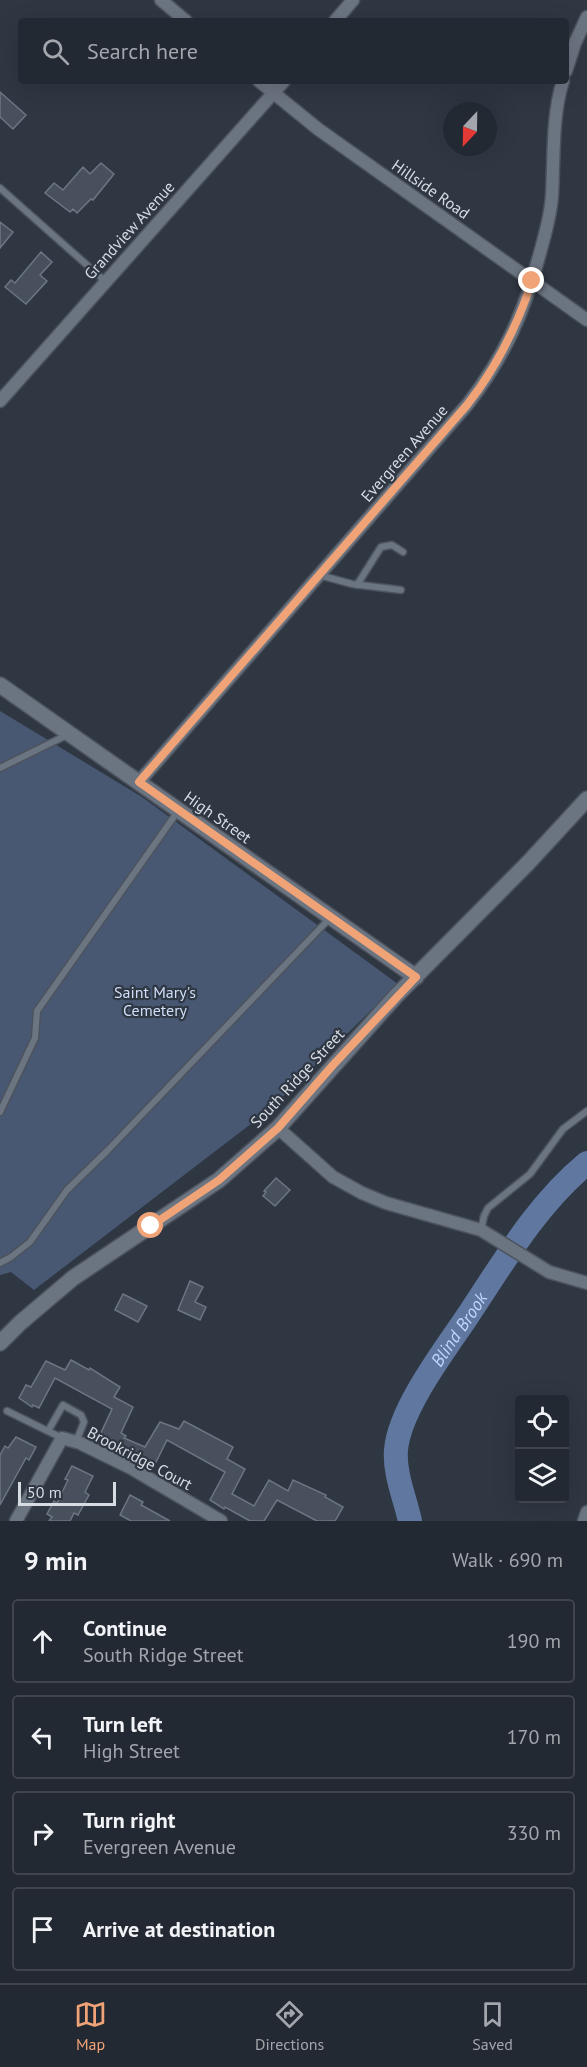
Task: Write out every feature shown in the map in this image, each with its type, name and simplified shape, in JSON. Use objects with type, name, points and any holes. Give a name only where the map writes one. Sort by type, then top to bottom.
[{"type":"street","points":[[161,0],[182,18]]},
{"type":"street","points":[[338,18],[353,0]]},
{"type":"street","points":[[569,62],[587,17]]},
{"type":"street","name":"Hillside Road","points":[[263,84],[318,129],[587,320]]},
{"type":"street","name":"Grandview Avenue","points":[[0,401],[282,84]]},
{"type":"street","name":"Evergreen Avenue","points":[[139,782],[318,575],[400,485],[483,384],[504,351],[520,318],[548,224],[552,196],[552,154],[563,84]]},
{"type":"street","name":"High Street","points":[[0,685],[416,977]]},
{"type":"street","name":"South Ridge Street","points":[[0,1343],[73,1278],[211,1186],[278,1128],[333,1065],[587,799]]},
{"type":"street","points":[[278,1128],[333,1177],[362,1193],[386,1203],[481,1230],[549,1272],[587,1283]]},
{"type":"street","name":"Brookridge Court","points":[[16,1521],[62,1438],[76,1442],[131,1468],[221,1521]]},
{"type":"street","points":[[584,1521],[587,1512]]},
{"type":"lane","points":[[0,188],[105,281]]},
{"type":"lane","points":[[357,585],[381,547],[392,545],[403,552]]},
{"type":"lane","points":[[318,575],[357,585],[401,590]]},
{"type":"lane","points":[[0,768],[70,734]]},
{"type":"lane","points":[[0,1112],[35,1038],[37,1011],[179,811]]},
{"type":"lane","points":[[0,1263],[30,1242],[67,1190],[330,918]]},
{"type":"lane","points":[[481,1230],[488,1208],[530,1174],[563,1129],[587,1110]]},
{"type":"lane","points":[[48,1431],[63,1405],[81,1415],[84,1422],[76,1442]]},
{"type":"lane","points":[[7,1410],[62,1438]]},
{"type":"green space","name":"Saint Mary's Cemetery","points":[[0,711],[142,797],[398,984],[269,1110],[34,1290],[11,1272],[0,1275]]},
{"type":"building","points":[[0,92],[26,115],[13,129],[0,117]]},
{"type":"building","points":[[101,163],[114,174],[93,200],[91,199],[77,213],[73,209],[70,212],[45,193],[54,183],[63,190],[83,167],[90,174]]},
{"type":"building","points":[[0,222],[13,232],[0,248]]},
{"type":"building","points":[[41,252],[52,262],[40,275],[47,281],[26,304],[5,287],[11,280],[15,283]]},
{"type":"building","points":[[276,1178],[290,1190],[275,1206],[263,1196],[266,1192],[264,1191]]},
{"type":"building","points":[[190,1281],[203,1287],[195,1302],[206,1307],[200,1320],[178,1310]]},
{"type":"building","points":[[123,1294],[147,1306],[138,1322],[115,1310]]},
{"type":"building","points":[[71,1360],[89,1370],[90,1368],[120,1387],[114,1397],[133,1407],[121,1433],[126,1436],[124,1438],[145,1447],[160,1422],[179,1429],[184,1421],[233,1447],[227,1459],[245,1469],[232,1494],[254,1506],[269,1480],[288,1491],[293,1480],[326,1495],[325,1497],[343,1507],[335,1521],[317,1521],[277,1500],[264,1521],[250,1521],[225,1507],[224,1509],[210,1500],[225,1472],[167,1440],[153,1468],[101,1443],[103,1441],[98,1439],[112,1409],[55,1378],[39,1408],[33,1405],[32,1407],[19,1398],[26,1385],[31,1387],[46,1361],[65,1370]]},
{"type":"building","points":[[16,1437],[36,1447],[29,1460],[26,1458],[0,1505],[0,1455],[5,1446],[8,1448]]},
{"type":"building","points":[[72,1466],[93,1476],[85,1492],[89,1495],[78,1515],[74,1513],[70,1521],[49,1521],[52,1517],[47,1514],[54,1501],[57,1503]]},
{"type":"building","points":[[130,1495],[143,1502],[141,1505],[170,1521],[131,1521],[120,1515]]},
{"type":"waterway","name":"Blind Brook","points":[[410,1521],[398,1477],[396,1459],[399,1434],[405,1417],[435,1363],[521,1236],[552,1197],[587,1163]]},
{"type":"route","points":[[151,1226],[219,1180],[278,1128],[395,997],[416,977],[139,782],[318,575],[400,485],[467,405],[504,351],[520,318],[532,281]]}]
